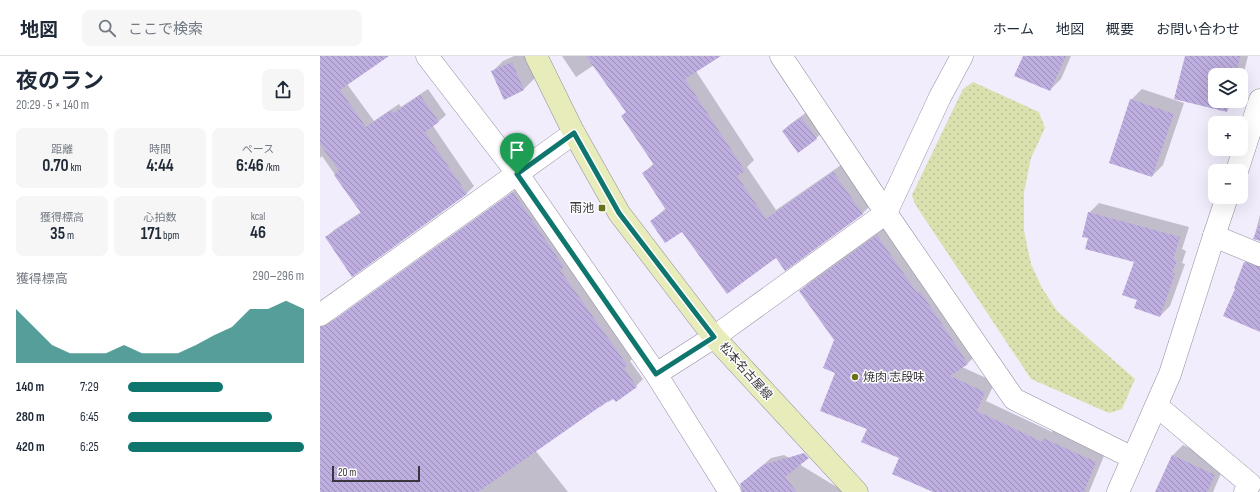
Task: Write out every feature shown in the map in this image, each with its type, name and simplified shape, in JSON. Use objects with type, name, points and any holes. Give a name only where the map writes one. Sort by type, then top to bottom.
[{"type":"main road","name":"松本名古屋線","points":[[536,56],[574,133],[619,213],[714,337],[857,492]]},
{"type":"street","points":[[427,56],[517,174],[656,374],[730,492]]},
{"type":"street","points":[[781,56],[886,213],[1014,399],[1133,458]]},
{"type":"street","points":[[656,374],[714,337],[886,213],[940,97],[962,56]]},
{"type":"street","points":[[1239,164],[1260,100]]},
{"type":"street","points":[[320,315],[574,133]]},
{"type":"street","points":[[1118,492],[1170,374],[1225,204]]},
{"type":"street","points":[[1214,236],[1260,255]]},
{"type":"street","points":[[1157,406],[1250,484],[1245,492]]},
{"type":"green space","points":[[973,82],[1039,112],[1045,128],[1031,158],[1024,192],[1024,231],[1031,264],[1042,288],[1057,311],[1135,379],[1122,409],[1109,413],[1031,379],[915,204],[912,195],[963,89]]},
{"type":"building","points":[[320,56],[389,56],[340,90],[366,127],[391,110],[394,113],[420,95],[439,122],[425,132],[467,194],[352,277],[325,237],[361,213],[334,175],[339,171],[320,144]]},
{"type":"building","points":[[586,56],[721,56],[685,79],[745,171],[737,176],[766,219],[833,172],[863,214],[785,271],[776,258],[727,294],[682,232],[665,243],[650,221],[666,210],[642,173],[654,165],[621,116],[626,112]]},
{"type":"building","points":[[1023,56],[1066,56],[1050,91],[1014,76]]},
{"type":"building","points":[[1185,56],[1240,56],[1237,68],[1208,68],[1208,107],[1174,99]]},
{"type":"building","points":[[512,62],[524,90],[504,100],[491,71]]},
{"type":"building","points":[[1130,99],[1174,114],[1152,177],[1109,163]]},
{"type":"building","points":[[1211,108],[1228,108],[1227,112]]},
{"type":"building","points":[[801,117],[817,139],[798,153],[782,131]]},
{"type":"building","points":[[513,192],[564,267],[560,270],[627,365],[624,368],[637,387],[616,402],[613,399],[608,401],[478,492],[320,492],[320,327],[327,325]]},
{"type":"building","points":[[1088,212],[1180,237],[1173,259],[1177,261],[1172,273],[1175,274],[1160,317],[1134,308],[1137,300],[1122,295],[1134,262],[1085,249],[1088,238],[1082,237]]},
{"type":"building","points":[[1260,225],[1260,241],[1253,239]]},
{"type":"building","points":[[877,235],[917,293],[920,291],[968,364],[950,376],[985,392],[977,411],[1042,442],[1043,438],[1096,462],[1084,492],[933,492],[892,474],[899,458],[861,442],[867,429],[820,411],[835,373],[823,368],[834,340],[799,291]]},
{"type":"building","points":[[1244,262],[1260,267],[1260,332],[1223,316],[1235,289],[1234,288]]},
{"type":"building","points":[[804,453],[809,458],[785,477],[797,492],[742,492],[740,484],[763,465]]},
{"type":"building","points":[[1172,455],[1215,475],[1207,492],[1155,492]]},
{"type":"place","name":"雨池","points":[[602,208]]},
{"type":"place","name":"焼肉 志段味","points":[[855,377]]},
{"type":"route","points":[[574,133],[619,213],[714,337],[656,374],[517,174],[574,133]]}]
